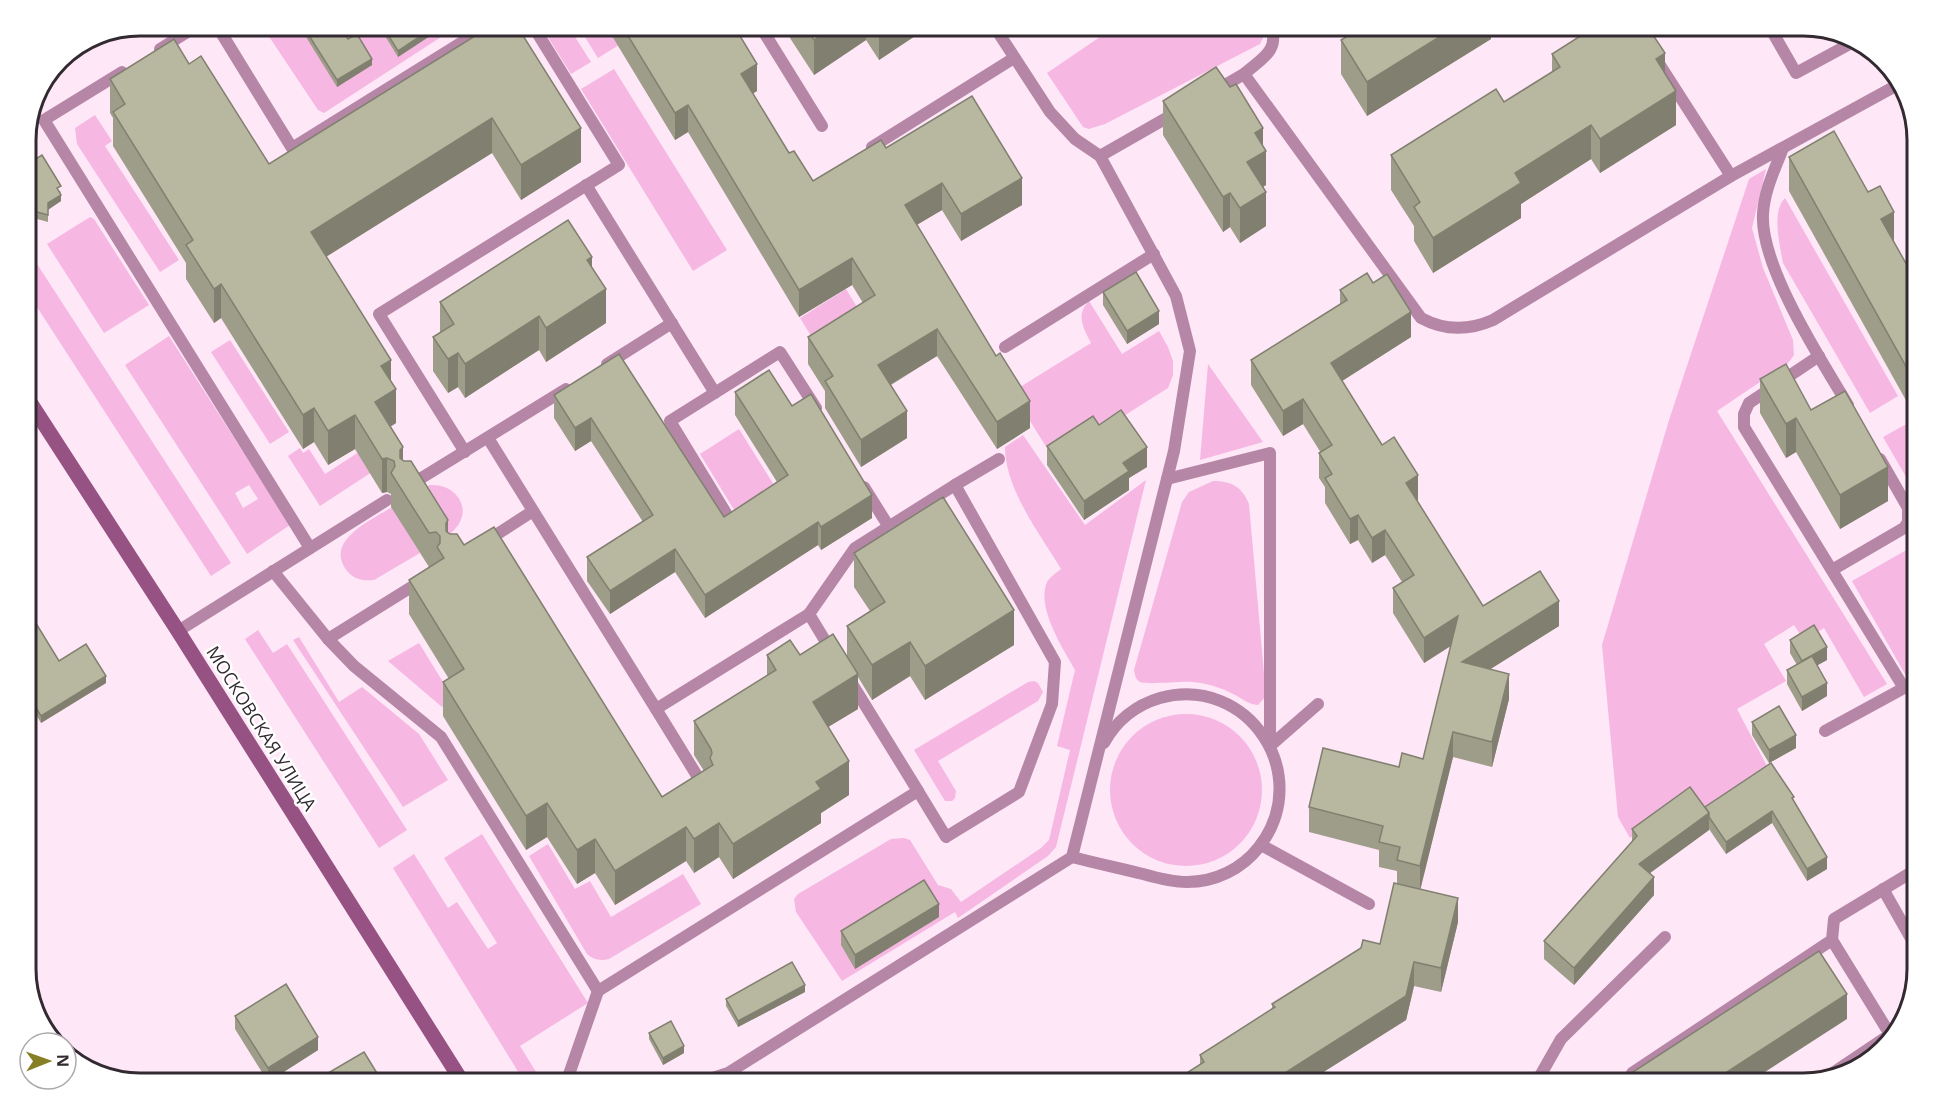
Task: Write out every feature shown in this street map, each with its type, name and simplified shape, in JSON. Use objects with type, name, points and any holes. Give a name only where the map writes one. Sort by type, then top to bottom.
[{"type":"main road","name":"МОСКОВСКАЯ УЛИЦА","points":[[36,411],[178,631],[457,1073]]},
{"type":"lane","points":[[150,55],[181,36]]},
{"type":"lane","points":[[223,36],[292,148],[472,36]]},
{"type":"lane","points":[[465,452],[379,314],[619,165],[539,36]]},
{"type":"lane","points":[[766,36],[822,126]]},
{"type":"lane","points":[[728,1073],[1072,857],[1174,451],[1190,351],[1176,296],[1100,156],[1075,139],[1050,112],[1000,36]]},
{"type":"lane","points":[[1204,97],[1244,74],[1273,48],[1273,36]]},
{"type":"lane","points":[[1775,36],[1796,73],[1846,46]]},
{"type":"lane","points":[[1648,46],[1731,176]]},
{"type":"lane","points":[[872,147],[1014,58]]},
{"type":"lane","points":[[130,67],[44,120],[310,549]]},
{"type":"lane","points":[[1244,74],[1421,318],[1443,327],[1466,328],[1480,326],[1492,320],[1731,176],[1893,88]]},
{"type":"lane","points":[[1100,156],[1183,108]]},
{"type":"lane","points":[[1783,148],[1768,187],[1763,213],[1764,236],[1773,265],[1787,296],[1854,414]]},
{"type":"lane","points":[[586,185],[715,393]]},
{"type":"lane","points":[[1005,346],[1154,254]]},
{"type":"lane","points":[[594,371],[672,323]]},
{"type":"lane","points":[[726,513],[670,421],[786,348],[823,420]]},
{"type":"lane","points":[[1819,356],[1749,403],[1743,420],[1744,427],[1904,688]]},
{"type":"lane","points":[[407,488],[575,383]]},
{"type":"lane","points":[[488,438],[704,787]]},
{"type":"lane","points":[[1875,449],[1907,506]]},
{"type":"lane","points":[[1072,857],[1169,880],[1195,882],[1220,876],[1236,868],[1261,845],[1273,822],[1279,797],[1278,771],[1270,746],[1270,453],[1167,478]]},
{"type":"lane","points":[[656,709],[808,614],[855,548],[999,459]]},
{"type":"lane","points":[[859,478],[889,527]]},
{"type":"lane","points":[[808,614],[946,837],[1019,792],[1052,704],[1055,662],[955,485]]},
{"type":"lane","points":[[178,631],[387,500]]},
{"type":"lane","points":[[473,549],[534,511]]},
{"type":"lane","points":[[1832,570],[1904,528],[1907,524]]},
{"type":"lane","points":[[273,571],[328,639],[354,666],[441,737],[598,991]]},
{"type":"lane","points":[[328,639],[433,574]]},
{"type":"lane","points":[[1826,731],[1907,686]]},
{"type":"lane","points":[[1096,763],[1106,739],[1129,713],[1152,700],[1177,695],[1194,694],[1235,708],[1255,725],[1270,746]]},
{"type":"lane","points":[[1270,746],[1318,704]]},
{"type":"lane","points":[[569,1073],[598,991],[918,792]]},
{"type":"lane","points":[[1261,845],[1369,904]]},
{"type":"lane","points":[[1889,1028],[1832,940],[1834,919],[1907,875]]},
{"type":"lane","points":[[1883,889],[1907,931]]},
{"type":"lane","points":[[1542,1073],[1561,1039],[1665,937]]},
{"type":"lane","points":[[1633,1073],[1832,940]]},
{"type":"shaded area","points":[[269,36],[441,37],[324,113],[318,110]]},
{"type":"shaded area","points":[[547,36],[574,36],[591,62],[571,74]]},
{"type":"shaded area","points":[[584,36],[613,36],[619,45],[598,58]]},
{"type":"shaded area","points":[[1101,36],[1263,36],[1260,44],[1105,124],[1089,129],[1083,127],[1047,73]]},
{"type":"shaded area","points":[[614,69],[727,250],[693,271],[581,89]]},
{"type":"shaded area","points":[[95,115],[112,141],[105,146],[179,260],[160,272],[77,144],[75,128]]},
{"type":"shaded area","points":[[1766,169],[1752,228],[1763,268],[1793,340],[1794,355],[1788,363],[1717,411],[1887,684],[1864,697],[1824,628],[1804,640],[1794,625],[1764,644],[1786,681],[1737,709],[1768,768],[1701,813],[1690,796],[1630,838],[1618,817],[1602,645],[1669,420],[1749,179]]},
{"type":"shaded area","points":[[1785,198],[1898,396],[1870,413],[1783,263],[1777,220]]},
{"type":"shaded area","points":[[90,217],[94,219],[149,305],[104,333],[47,244]]},
{"type":"shaded area","points":[[36,262],[231,563],[211,576],[36,305]]},
{"type":"shaded area","points":[[846,289],[899,376],[821,352],[800,318]]},
{"type":"shaded area","points":[[1089,301],[1122,354],[1159,331],[1173,361],[1173,375],[1168,388],[1100,431],[1050,453],[1012,392],[1091,343],[1082,322],[1082,312]]},
{"type":"shaded area","points":[[169,336],[290,525],[247,554],[125,365]],"holes":[[[249,485],[258,499],[243,508],[235,493]]]},
{"type":"shaded area","points":[[230,340],[289,432],[270,444],[211,352]]},
{"type":"shaded area","points":[[1208,364],[1263,442],[1200,460]]},
{"type":"shaded area","points":[[1907,424],[1907,479],[1883,437]]},
{"type":"shaded area","points":[[739,429],[799,525],[739,518],[700,454]]},
{"type":"shaded area","points":[[1023,435],[1085,525],[1146,480],[1056,847],[1048,856],[958,918],[955,912],[842,981],[796,912],[794,899],[798,894],[891,839],[904,838],[910,840],[938,885],[951,889],[961,902],[1041,848],[1049,840],[1070,750],[1057,746],[1075,670],[1052,628],[1045,604],[1047,582],[1061,569],[1025,511],[1011,479],[1007,463],[1005,447]]},
{"type":"shaded area","points":[[300,448],[303,453],[309,449],[325,474],[359,452],[372,472],[320,506],[288,456]]},
{"type":"shaded area","points":[[1213,481],[1236,486],[1249,504],[1266,696],[1258,705],[1208,684],[1140,682],[1134,670],[1182,502],[1189,492]]},
{"type":"shaded area","points":[[430,485],[447,488],[459,498],[462,505],[463,513],[455,529],[440,540],[423,488]]},
{"type":"shaded area","points":[[392,507],[420,553],[374,580],[354,577],[342,561],[341,551],[345,541],[362,525]]},
{"type":"shaded area","points":[[1907,550],[1907,677],[1852,581]]},
{"type":"shaded area","points":[[258,630],[273,653],[287,644],[407,830],[379,848],[245,639]]},
{"type":"shaded area","points":[[299,637],[339,702],[362,687],[419,734],[448,780],[403,807],[293,640]]},
{"type":"shaded area","points":[[419,643],[454,700],[442,707],[388,661]]},
{"type":"shaded area","points":[[1028,682],[1038,683],[1043,692],[1038,701],[938,761],[956,791],[952,801],[945,801],[914,750]]},
{"type":"shaded area","points":[[1186,714],[1215,719],[1240,736],[1257,761],[1262,790],[1257,819],[1240,844],[1215,861],[1186,866],[1157,861],[1132,844],[1115,819],[1110,790],[1115,761],[1132,736],[1157,719]]},
{"type":"shaded area","points":[[482,834],[588,1003],[520,1046],[537,1073],[519,1073],[393,868],[414,854],[448,908],[457,902],[488,949],[497,943],[444,858]]},
{"type":"shaded area","points":[[548,844],[575,889],[590,881],[611,917],[683,874],[701,904],[609,959],[595,959],[587,954],[529,856]]},
{"type":"building","points":[[309,36],[346,36],[348,39],[358,36],[372,59],[337,80]]},
{"type":"building","points":[[389,36],[421,36],[398,51]]},
{"type":"building","points":[[475,36],[523,36],[581,128],[521,165],[492,118],[311,232],[391,360],[381,366],[396,389],[375,402],[403,447],[400,450],[400,458],[404,461],[411,461],[448,520],[446,531],[450,534],[457,534],[464,545],[494,527],[662,797],[713,765],[710,758],[711,749],[694,721],[776,670],[767,655],[790,640],[800,655],[833,634],[858,674],[813,702],[849,761],[816,782],[821,789],[733,844],[719,823],[694,839],[686,827],[615,871],[595,839],[577,850],[547,803],[526,816],[443,682],[464,669],[409,580],[444,558],[437,547],[440,543],[440,536],[436,532],[429,533],[391,473],[395,466],[394,461],[387,458],[382,459],[355,415],[328,431],[314,408],[303,415],[221,284],[214,289],[186,245],[193,240],[113,112],[125,104],[110,79],[174,39],[189,64],[201,56],[269,164]]},
{"type":"building","points":[[628,36],[740,36],[757,64],[741,74],[789,153],[794,151],[813,181],[881,140],[886,148],[972,96],[1022,178],[961,214],[942,183],[905,205],[996,356],[1000,353],[1030,401],[997,422],[937,329],[878,365],[907,411],[861,440],[825,381],[833,376],[808,337],[875,295],[852,258],[799,290],[688,105],[675,113]]},
{"type":"building","points":[[1348,36],[1441,36],[1367,82],[1341,40]]},
{"type":"building","points":[[1580,36],[1654,36],[1665,53],[1656,59],[1676,91],[1600,139],[1591,125],[1515,173],[1521,183],[1433,238],[1414,207],[1420,202],[1391,155],[1496,89],[1504,102],[1560,67],[1552,54]]},
{"type":"building","points":[[1216,67],[1230,87],[1236,84],[1263,128],[1255,133],[1266,151],[1247,162],[1266,192],[1240,208],[1230,193],[1223,197],[1163,101]]},
{"type":"building","points":[[1834,131],[1868,192],[1880,186],[1894,212],[1881,219],[1907,265],[1907,368],[1789,157]]},
{"type":"building","points":[[42,155],[61,186],[57,188],[61,195],[48,203],[48,215],[36,212],[36,159]]},
{"type":"building","points":[[568,220],[592,257],[587,260],[606,289],[546,328],[539,316],[465,364],[458,353],[448,359],[433,337],[454,324],[440,302]]},
{"type":"building","points":[[1136,272],[1159,311],[1127,331],[1103,292]]},
{"type":"building","points":[[1367,273],[1373,283],[1387,274],[1411,312],[1331,363],[1382,445],[1394,437],[1418,475],[1406,483],[1483,606],[1540,571],[1559,601],[1462,662],[1509,674],[1492,742],[1453,732],[1420,866],[1397,860],[1400,847],[1379,842],[1383,826],[1309,807],[1323,748],[1399,767],[1402,753],[1423,759],[1458,616],[1424,638],[1393,588],[1414,575],[1385,530],[1372,538],[1358,515],[1350,519],[1325,478],[1332,474],[1319,453],[1332,445],[1303,399],[1283,411],[1251,360],[1347,300],[1340,290]]},
{"type":"building","points":[[619,354],[724,517],[788,475],[735,392],[769,370],[792,406],[811,394],[872,495],[821,527],[818,522],[705,595],[675,549],[610,591],[587,557],[653,515],[591,418],[575,428],[554,395]]},
{"type":"building","points":[[1786,364],[1811,410],[1845,391],[1888,467],[1840,495],[1796,418],[1786,424],[1760,379]]},
{"type":"building","points":[[1121,410],[1147,447],[1123,463],[1129,471],[1084,501],[1047,446],[1093,416],[1099,425]]},
{"type":"building","points":[[943,497],[1014,610],[925,666],[910,642],[872,665],[847,626],[885,602],[854,553]]},
{"type":"building","points":[[36,623],[59,661],[86,644],[106,676],[41,716],[36,708]]},
{"type":"building","points":[[1814,625],[1827,647],[1802,661],[1790,640]]},
{"type":"building","points":[[1812,656],[1827,683],[1802,697],[1787,670]]},
{"type":"building","points":[[1779,706],[1796,735],[1769,750],[1752,722]]},
{"type":"building","points":[[1771,763],[1794,797],[1792,798],[1827,857],[1807,869],[1772,811],[1726,842],[1705,807]]},
{"type":"building","points":[[1690,787],[1709,813],[1639,864],[1654,877],[1574,968],[1544,941],[1637,836],[1632,829]]},
{"type":"building","points":[[924,880],[939,904],[855,955],[841,931]]},
{"type":"building","points":[[1394,883],[1458,898],[1441,968],[1414,962],[1406,996],[1285,1073],[1187,1073],[1204,1062],[1200,1055],[1275,1007],[1272,1004],[1361,948],[1363,940],[1380,944]]},
{"type":"building","points":[[1819,951],[1847,994],[1725,1073],[1631,1073]]},
{"type":"building","points":[[792,962],[805,985],[738,1021],[726,999]]},
{"type":"building","points":[[286,984],[318,1037],[268,1068],[235,1016]]},
{"type":"building","points":[[671,1021],[684,1046],[663,1058],[649,1033]]},
{"type":"building","points":[[364,1052],[377,1073],[328,1073]]}]
